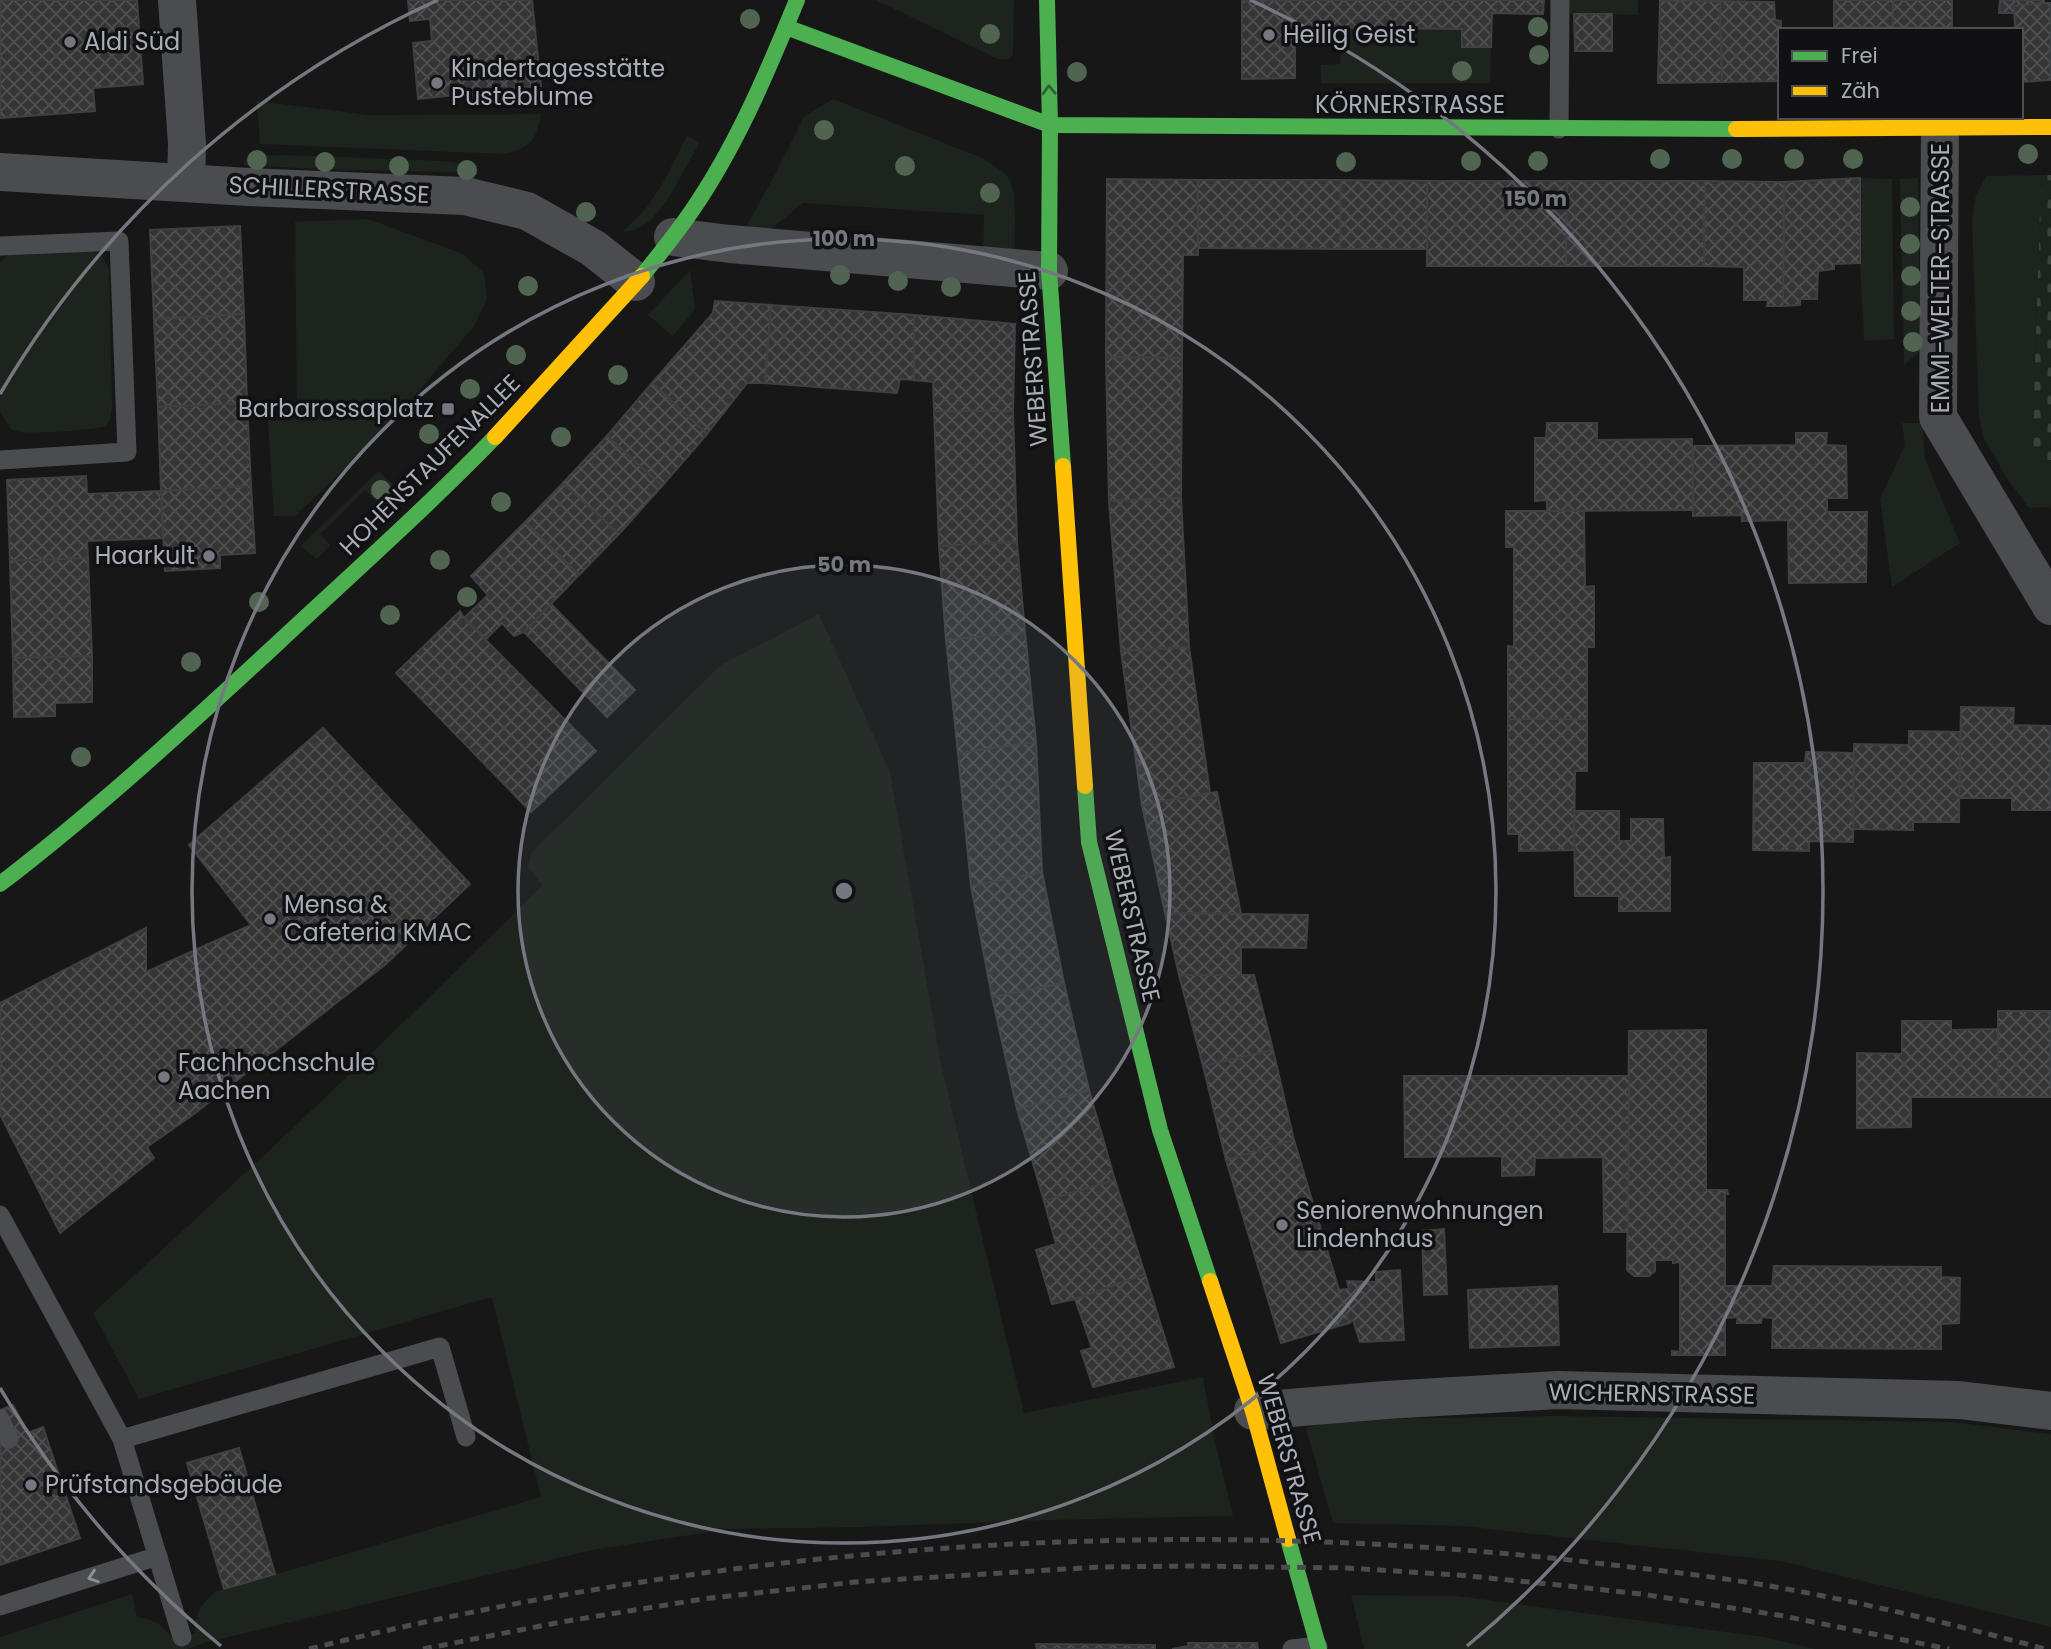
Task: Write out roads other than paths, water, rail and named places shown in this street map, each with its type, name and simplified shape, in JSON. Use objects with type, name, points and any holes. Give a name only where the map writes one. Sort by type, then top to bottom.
[{"type":"street","points":[[177,0],[187,144],[186,183]]},
{"type":"street","name":"HOHENSTAUFENALLEE","points":[[0,884],[134,772],[357,570],[483,450],[553,375],[636,282],[692,210],[732,144],[797,0]]},
{"type":"street","points":[[1048,0],[1051,125]]},
{"type":"street","name":"KÖRNERSTRASSE","points":[[786,27],[1051,125],[1559,129],[2051,127]]},
{"type":"street","name":"WEBERSTRASSE","points":[[1051,125],[1049,271],[1089,842],[1160,1129],[1257,1423],[1319,1647]]},
{"type":"street","name":"EMMI-WELTER-STRASSE","points":[[1940,129],[1938,417],[2051,606]]},
{"type":"street","name":"SCHILLERSTRASSE","points":[[0,172],[465,196],[527,211],[593,248],[636,282]]},
{"type":"street","points":[[673,237],[1049,271]]},
{"type":"street","name":"WICHERNSTRASSE","points":[[1257,1423],[1386,1400],[1558,1391],[1959,1400],[2051,1411]]},
{"type":"lane","points":[[1559,129],[1560,0]]},
{"type":"lane","points":[[0,246],[119,241],[127,452],[0,460]]},
{"type":"lane","points":[[0,1214],[122,1438],[183,1637]]},
{"type":"lane","points":[[122,1438],[440,1347],[466,1437]]},
{"type":"lane","points":[[0,1419],[9,1439]]},
{"type":"lane","points":[[0,1606],[158,1556]]},
{"type":"lane","points":[[1292,1649],[1319,1647]]},
{"type":"railway","points":[[309,1649],[468,1613],[628,1584],[790,1562],[953,1548],[1116,1540],[1279,1541],[1442,1548],[1650,1569],[1820,1595],[1917,1616],[2045,1649]]},
{"type":"railway","points":[[423,1649],[561,1622],[703,1599],[855,1582],[1100,1567],[1192,1566],[1348,1568],[1458,1575],[1641,1594],[1778,1615],[1949,1649]]},
{"type":"place","name":"Heilig Geist","points":[[1269,35]]},
{"type":"place","name":"Aldi Süd","points":[[70,42]]},
{"type":"place","name":"Kindertagesstätte Pusteblume","points":[[437,83]]},
{"type":"place","name":"Barbarossaplatz","points":[[448,409]]},
{"type":"place","name":"Haarkult","points":[[209,556]]},
{"type":"place","name":"Mensa & Cafeteria KMAC","points":[[270,919]]},
{"type":"place","name":"Fachhochschule Aachen","points":[[164,1077]]},
{"type":"place","name":"Seniorenwohnungen Lindenhaus","points":[[1282,1225]]},
{"type":"place","name":"Prüfstandsgebäude","points":[[31,1485]]}]
